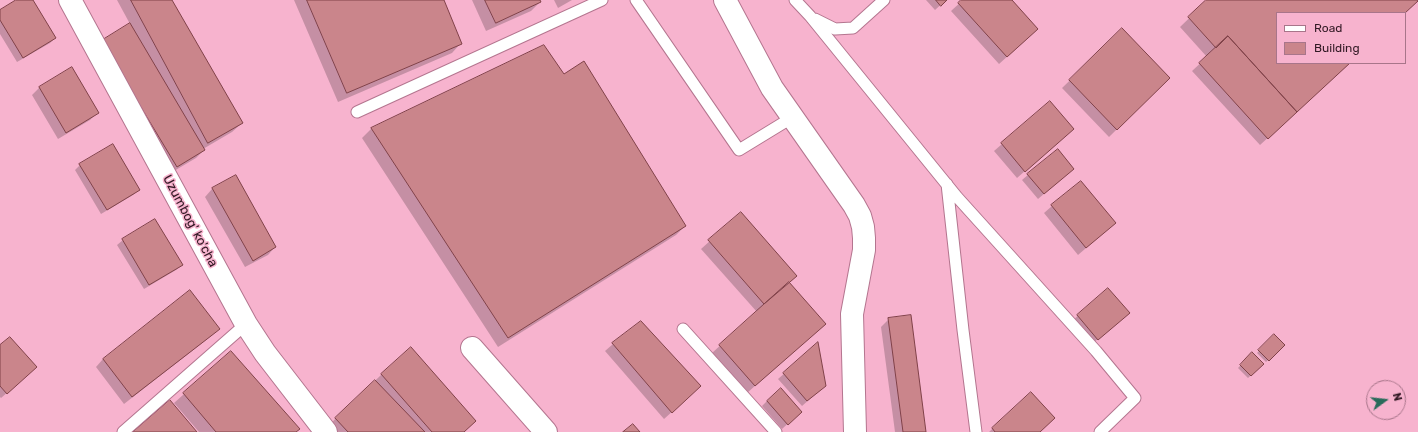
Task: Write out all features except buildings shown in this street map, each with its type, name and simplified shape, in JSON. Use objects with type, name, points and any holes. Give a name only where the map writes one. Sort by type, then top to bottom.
[{"type":"street","name":"Uzumbog' ko'cha","points":[[70,0],[246,324],[265,354],[326,432]]},
{"type":"street","points":[[725,0],[772,88],[854,205],[860,216],[863,227],[864,250],[852,314],[855,432]]},
{"type":"street","points":[[472,348],[546,432]]},
{"type":"lane","points":[[357,112],[602,0]]},
{"type":"lane","points":[[636,0],[739,150],[793,117]]},
{"type":"lane","points":[[796,0],[947,184],[1135,398],[1100,432]]},
{"type":"lane","points":[[810,16],[835,29],[853,28],[884,0]]},
{"type":"lane","points":[[947,184],[976,432]]},
{"type":"lane","points":[[123,432],[246,324]]},
{"type":"lane","points":[[683,329],[776,432]]}]
